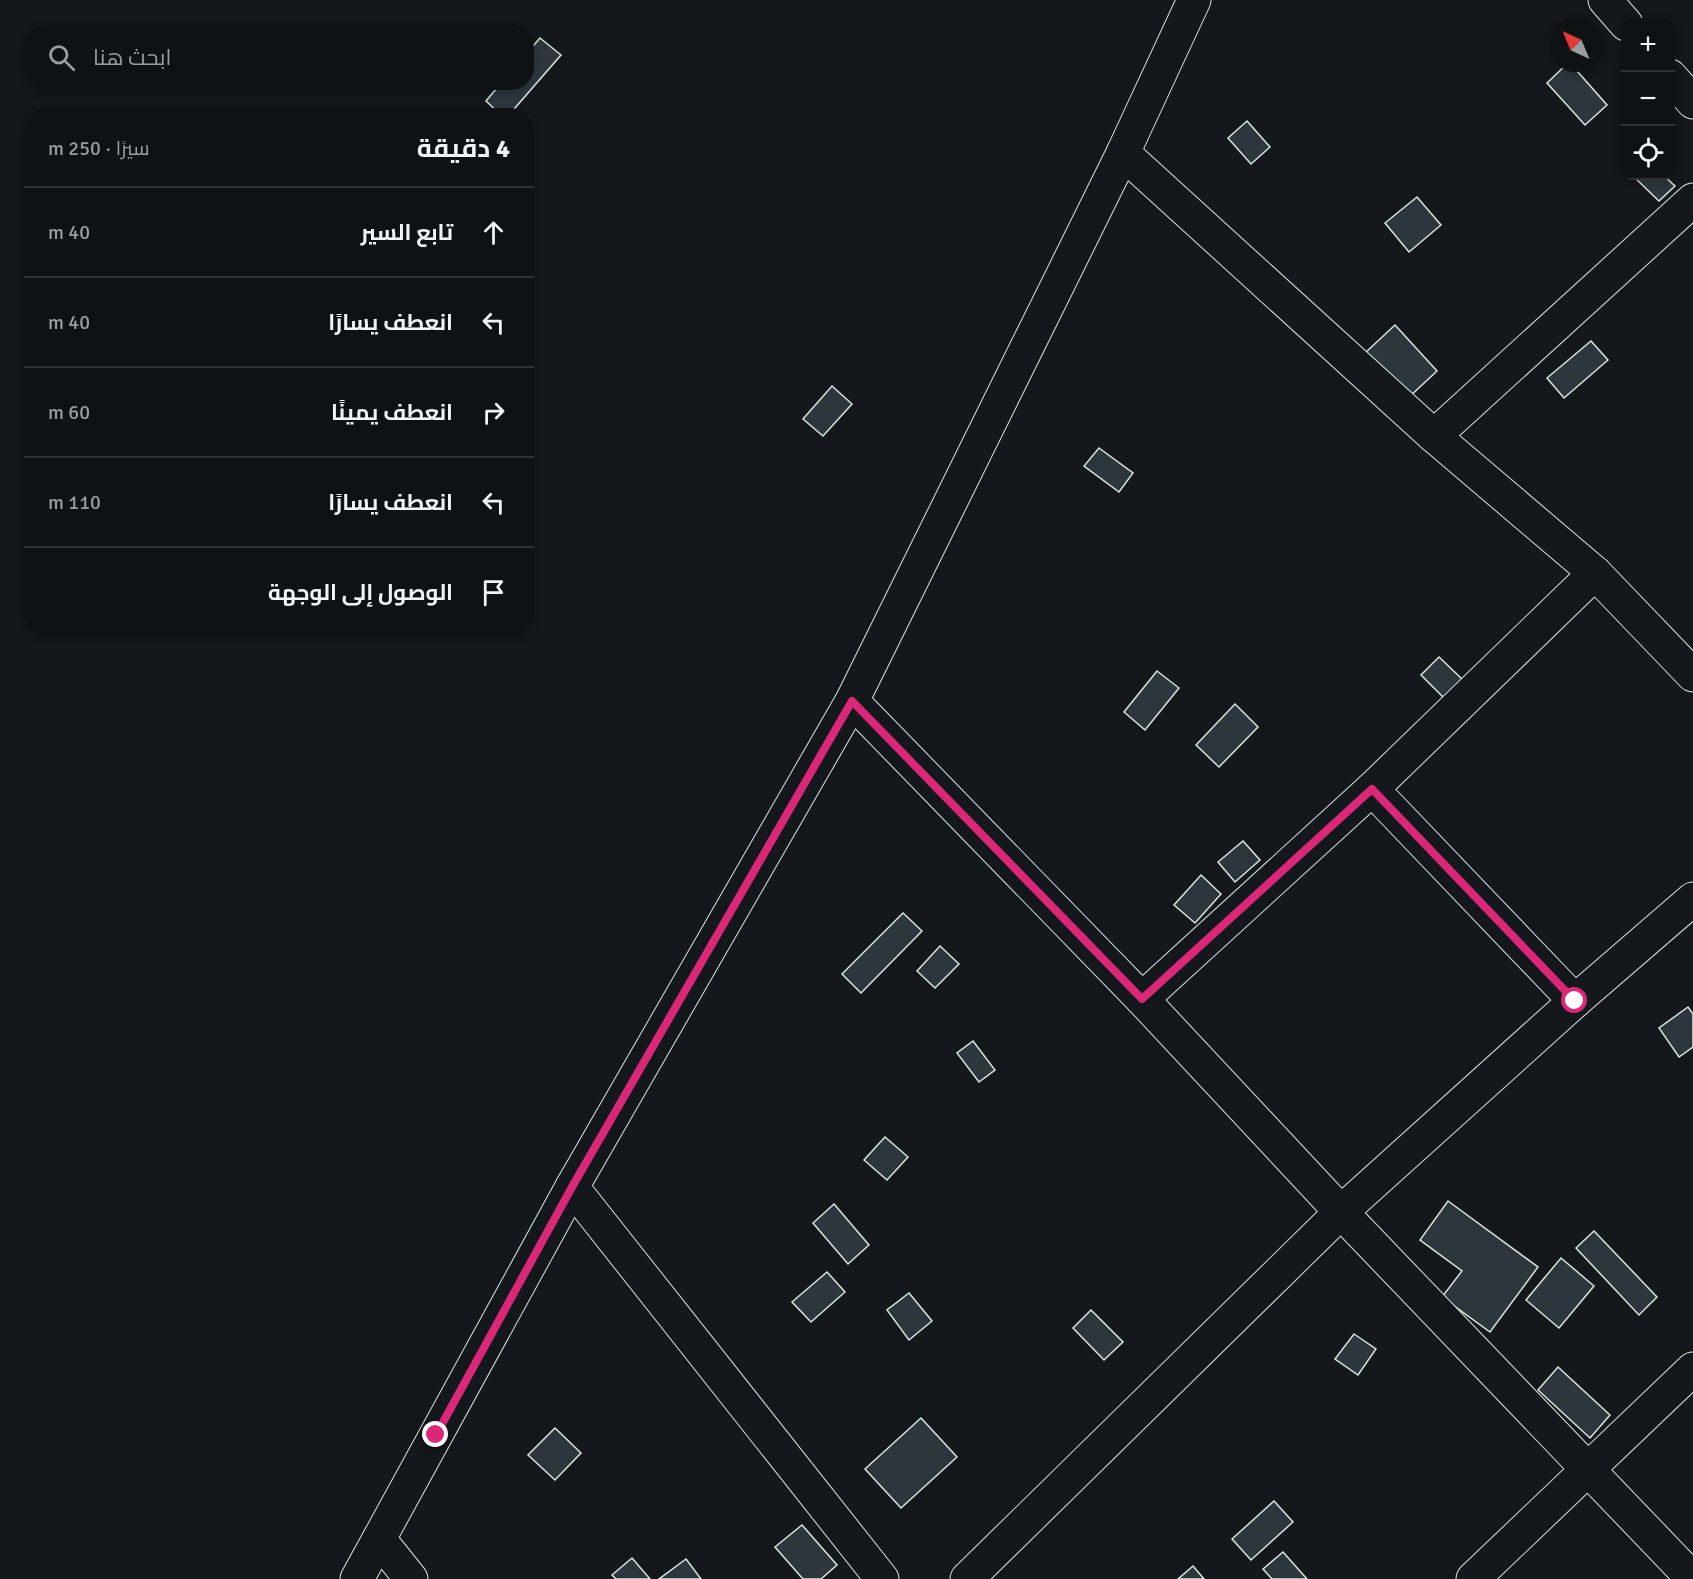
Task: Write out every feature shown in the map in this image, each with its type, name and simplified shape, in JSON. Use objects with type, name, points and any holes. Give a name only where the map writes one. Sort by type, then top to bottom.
[{"type":"street","points":[[357,1579],[572,1187],[852,701],[1122,153],[1194,0]]},
{"type":"street","points":[[1605,0],[1621,18]]},
{"type":"street","points":[[1675,81],[1693,102]]},
{"type":"street","points":[[1122,153],[1434,436],[1595,573],[1693,675]]},
{"type":"street","points":[[1434,436],[1693,200]]},
{"type":"street","points":[[1142,999],[1372,789],[1595,573]]},
{"type":"street","points":[[852,701],[1142,999],[1341,1212],[1693,1579]]},
{"type":"street","points":[[1372,789],[1575,1001]]},
{"type":"street","points":[[967,1579],[1341,1212],[1575,1001],[1693,899]]},
{"type":"street","points":[[572,1187],[882,1579]]},
{"type":"street","points":[[1473,1579],[1693,1369]]},
{"type":"street","points":[[379,1539],[411,1579]]},
{"type":"building","points":[[540,38],[561,55],[534,86],[534,45]]},
{"type":"building","points":[[1559,72],[1578,72],[1607,105],[1585,125],[1547,83]]},
{"type":"building","points":[[495,90],[531,90],[515,108],[493,108],[486,101]]},
{"type":"building","points":[[1247,121],[1270,147],[1251,164],[1228,138]]},
{"type":"building","points":[[1637,180],[1668,180],[1675,186],[1659,201]]},
{"type":"building","points":[[1417,197],[1441,225],[1409,252],[1385,223]]},
{"type":"building","points":[[1395,325],[1437,371],[1407,399],[1365,353]]},
{"type":"building","points":[[1591,341],[1608,360],[1564,398],[1547,378]]},
{"type":"building","points":[[832,386],[852,404],[823,436],[803,419]]},
{"type":"building","points":[[1099,448],[1133,473],[1119,492],[1084,466]]},
{"type":"building","points":[[1439,657],[1462,679],[1444,698],[1421,675]]},
{"type":"building","points":[[1157,671],[1179,688],[1145,730],[1124,712]]},
{"type":"building","points":[[1235,704],[1258,727],[1219,767],[1196,745]]},
{"type":"building","points":[[1243,841],[1260,860],[1235,882],[1218,862]]},
{"type":"building","points":[[1201,875],[1221,894],[1195,923],[1174,905]]},
{"type":"building","points":[[903,913],[922,931],[861,993],[842,974]]},
{"type":"building","points":[[940,946],[959,964],[935,988],[917,971]]},
{"type":"building","points":[[1688,1007],[1693,1014],[1693,1047],[1679,1057],[1659,1028]]},
{"type":"building","points":[[973,1041],[995,1070],[979,1082],[957,1053]]},
{"type":"building","points":[[885,1137],[908,1157],[887,1180],[864,1160]]},
{"type":"building","points":[[1448,1201],[1538,1267],[1490,1332],[1442,1297],[1462,1271],[1420,1240]]},
{"type":"building","points":[[834,1204],[869,1245],[848,1264],[813,1223]]},
{"type":"building","points":[[1594,1231],[1657,1297],[1639,1315],[1576,1248]]},
{"type":"building","points":[[1561,1258],[1594,1286],[1559,1328],[1526,1300]]},
{"type":"building","points":[[827,1272],[845,1292],[811,1322],[792,1302]]},
{"type":"building","points":[[909,1293],[932,1321],[909,1340],[887,1310]]},
{"type":"building","points":[[1091,1310],[1123,1342],[1104,1360],[1073,1328]]},
{"type":"building","points":[[1354,1334],[1376,1349],[1358,1375],[1335,1359]]},
{"type":"building","points":[[1558,1367],[1610,1415],[1590,1438],[1538,1390]]},
{"type":"building","points":[[921,1418],[957,1457],[901,1508],[865,1469]]},
{"type":"building","points":[[555,1428],[581,1453],[555,1480],[528,1455]]},
{"type":"building","points":[[1274,1501],[1293,1522],[1251,1560],[1232,1539]]},
{"type":"building","points":[[802,1525],[837,1565],[821,1579],[803,1579],[775,1547]]},
{"type":"building","points":[[1283,1552],[1307,1579],[1272,1579],[1263,1569]]},
{"type":"building","points":[[632,1558],[650,1579],[616,1579],[612,1575]]},
{"type":"building","points":[[686,1559],[701,1579],[659,1579]]},
{"type":"building","points":[[1193,1566],[1204,1579],[1178,1579]]},
{"type":"route","points":[[436,1435],[572,1187],[852,701],[1142,999],[1372,789],[1575,1001]]}]
